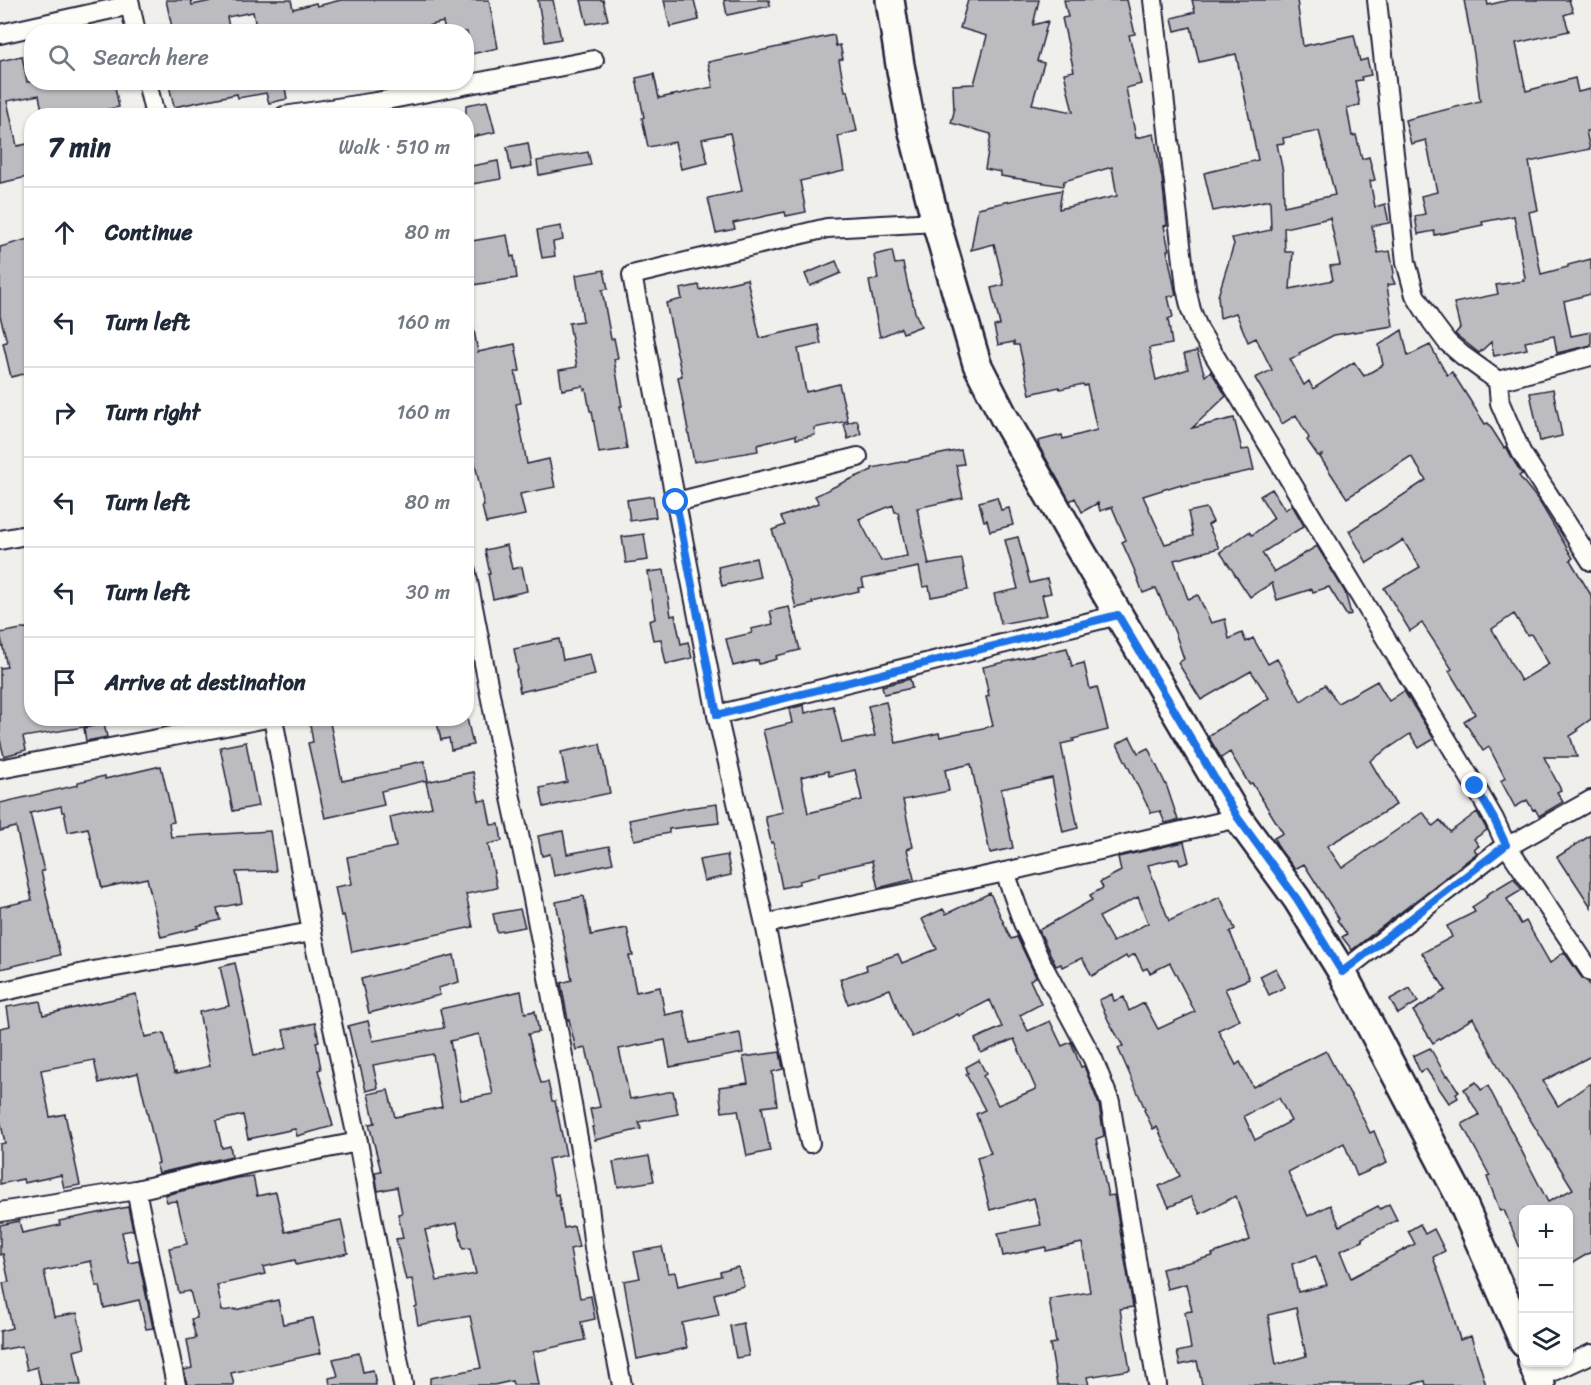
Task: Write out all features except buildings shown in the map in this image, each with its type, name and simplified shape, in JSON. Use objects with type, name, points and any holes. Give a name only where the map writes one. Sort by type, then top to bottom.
[{"type":"street","points":[[890,0],[912,128],[936,222],[977,364],[1010,428],[1238,818],[1297,899],[1342,972],[1459,1195],[1519,1332]]},
{"type":"street","points":[[1153,0],[1186,288],[1191,310],[1205,340],[1485,803],[1506,845],[1591,972]]},
{"type":"street","points":[[1377,0],[1406,262],[1415,295],[1447,342],[1498,381],[1500,403],[1521,452],[1591,561]]},
{"type":"street","points":[[42,24],[130,3],[134,24]]},
{"type":"street","points":[[0,34],[24,28]]},
{"type":"street","points":[[474,87],[594,60]]},
{"type":"street","points":[[149,90],[153,108]]},
{"type":"street","points":[[381,108],[461,90]]},
{"type":"street","points":[[810,1143],[765,924],[717,715],[632,274],[827,228],[936,222]]},
{"type":"street","points":[[1498,381],[1591,356]]},
{"type":"street","points":[[676,502],[858,457]]},
{"type":"street","points":[[0,540],[24,536]]},
{"type":"street","points":[[474,612],[566,1071],[587,1189],[594,1248],[622,1385]]},
{"type":"street","points":[[717,715],[1118,615]]},
{"type":"street","points":[[0,769],[225,726]]},
{"type":"street","points":[[274,726],[312,932],[357,1142],[403,1385]]},
{"type":"street","points":[[1342,972],[1506,845],[1518,841],[1591,800]]},
{"type":"street","points":[[765,924],[1238,818]]},
{"type":"street","points":[[1005,872],[1023,923],[1042,964],[1093,1059],[1110,1102],[1157,1385]]},
{"type":"street","points":[[0,992],[93,971],[312,932]]},
{"type":"street","points":[[0,1212],[136,1190],[357,1142]]},
{"type":"street","points":[[136,1190],[176,1385]]},
{"type":"street","points":[[1537,1375],[1591,1354]]},
{"type":"route","points":[[676,502],[717,715],[1118,615],[1238,818],[1297,899],[1342,972],[1506,845],[1475,786]]}]
